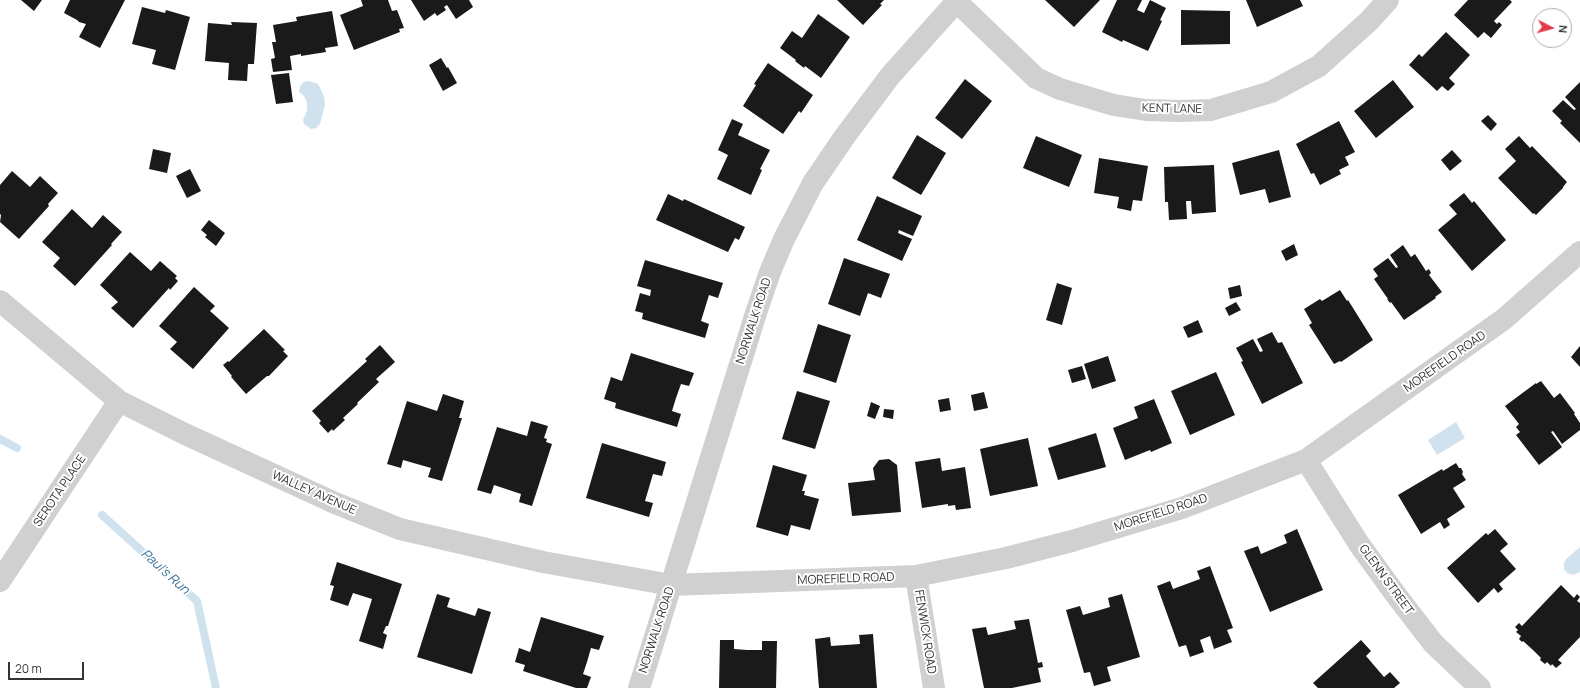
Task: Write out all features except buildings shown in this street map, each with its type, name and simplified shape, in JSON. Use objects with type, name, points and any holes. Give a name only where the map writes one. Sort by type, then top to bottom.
[{"type":"street","name":"KENT LANE","points":[[957,1],[1036,78],[1060,89],[1114,105],[1146,110],[1211,110],[1271,92],[1319,66],[1368,21],[1388,0]]},
{"type":"street","name":"NORWALK ROAD","points":[[639,688],[756,312],[770,272],[784,239],[813,183],[845,136],[890,76],[957,1]]},
{"type":"street","name":"MOREFIELD ROAD","points":[[672,585],[916,576],[1006,558],[1072,541],[1182,508],[1306,460],[1504,320],[1580,252]]},
{"type":"street","name":"WALLEY AVENUE","points":[[0,301],[119,401],[185,434],[335,503],[400,529],[543,562],[672,585]]},
{"type":"street","name":"SEROTA PLACE","points":[[0,581],[119,401]]},
{"type":"street","name":"GLENN STREET","points":[[1306,460],[1355,538],[1396,596],[1433,642],[1480,688]]},
{"type":"street","name":"FENWICK ROAD","points":[[916,576],[934,688]]},
{"type":"water","points":[[309,81],[318,84],[324,96],[325,105],[320,124],[316,128],[311,129],[304,124],[303,120],[307,111],[307,102],[304,96],[299,92],[300,86],[304,82]]},
{"type":"water","points":[[1456,422],[1465,438],[1437,455],[1428,440]]},
{"type":"water","points":[[1580,547],[1580,572],[1573,575],[1567,573],[1564,569],[1566,559]]},
{"type":"waterway","name":"Paul's Run","points":[[0,439],[17,448]]},
{"type":"waterway","name":"Paul's Run","points":[[102,515],[197,601],[216,688]]}]
